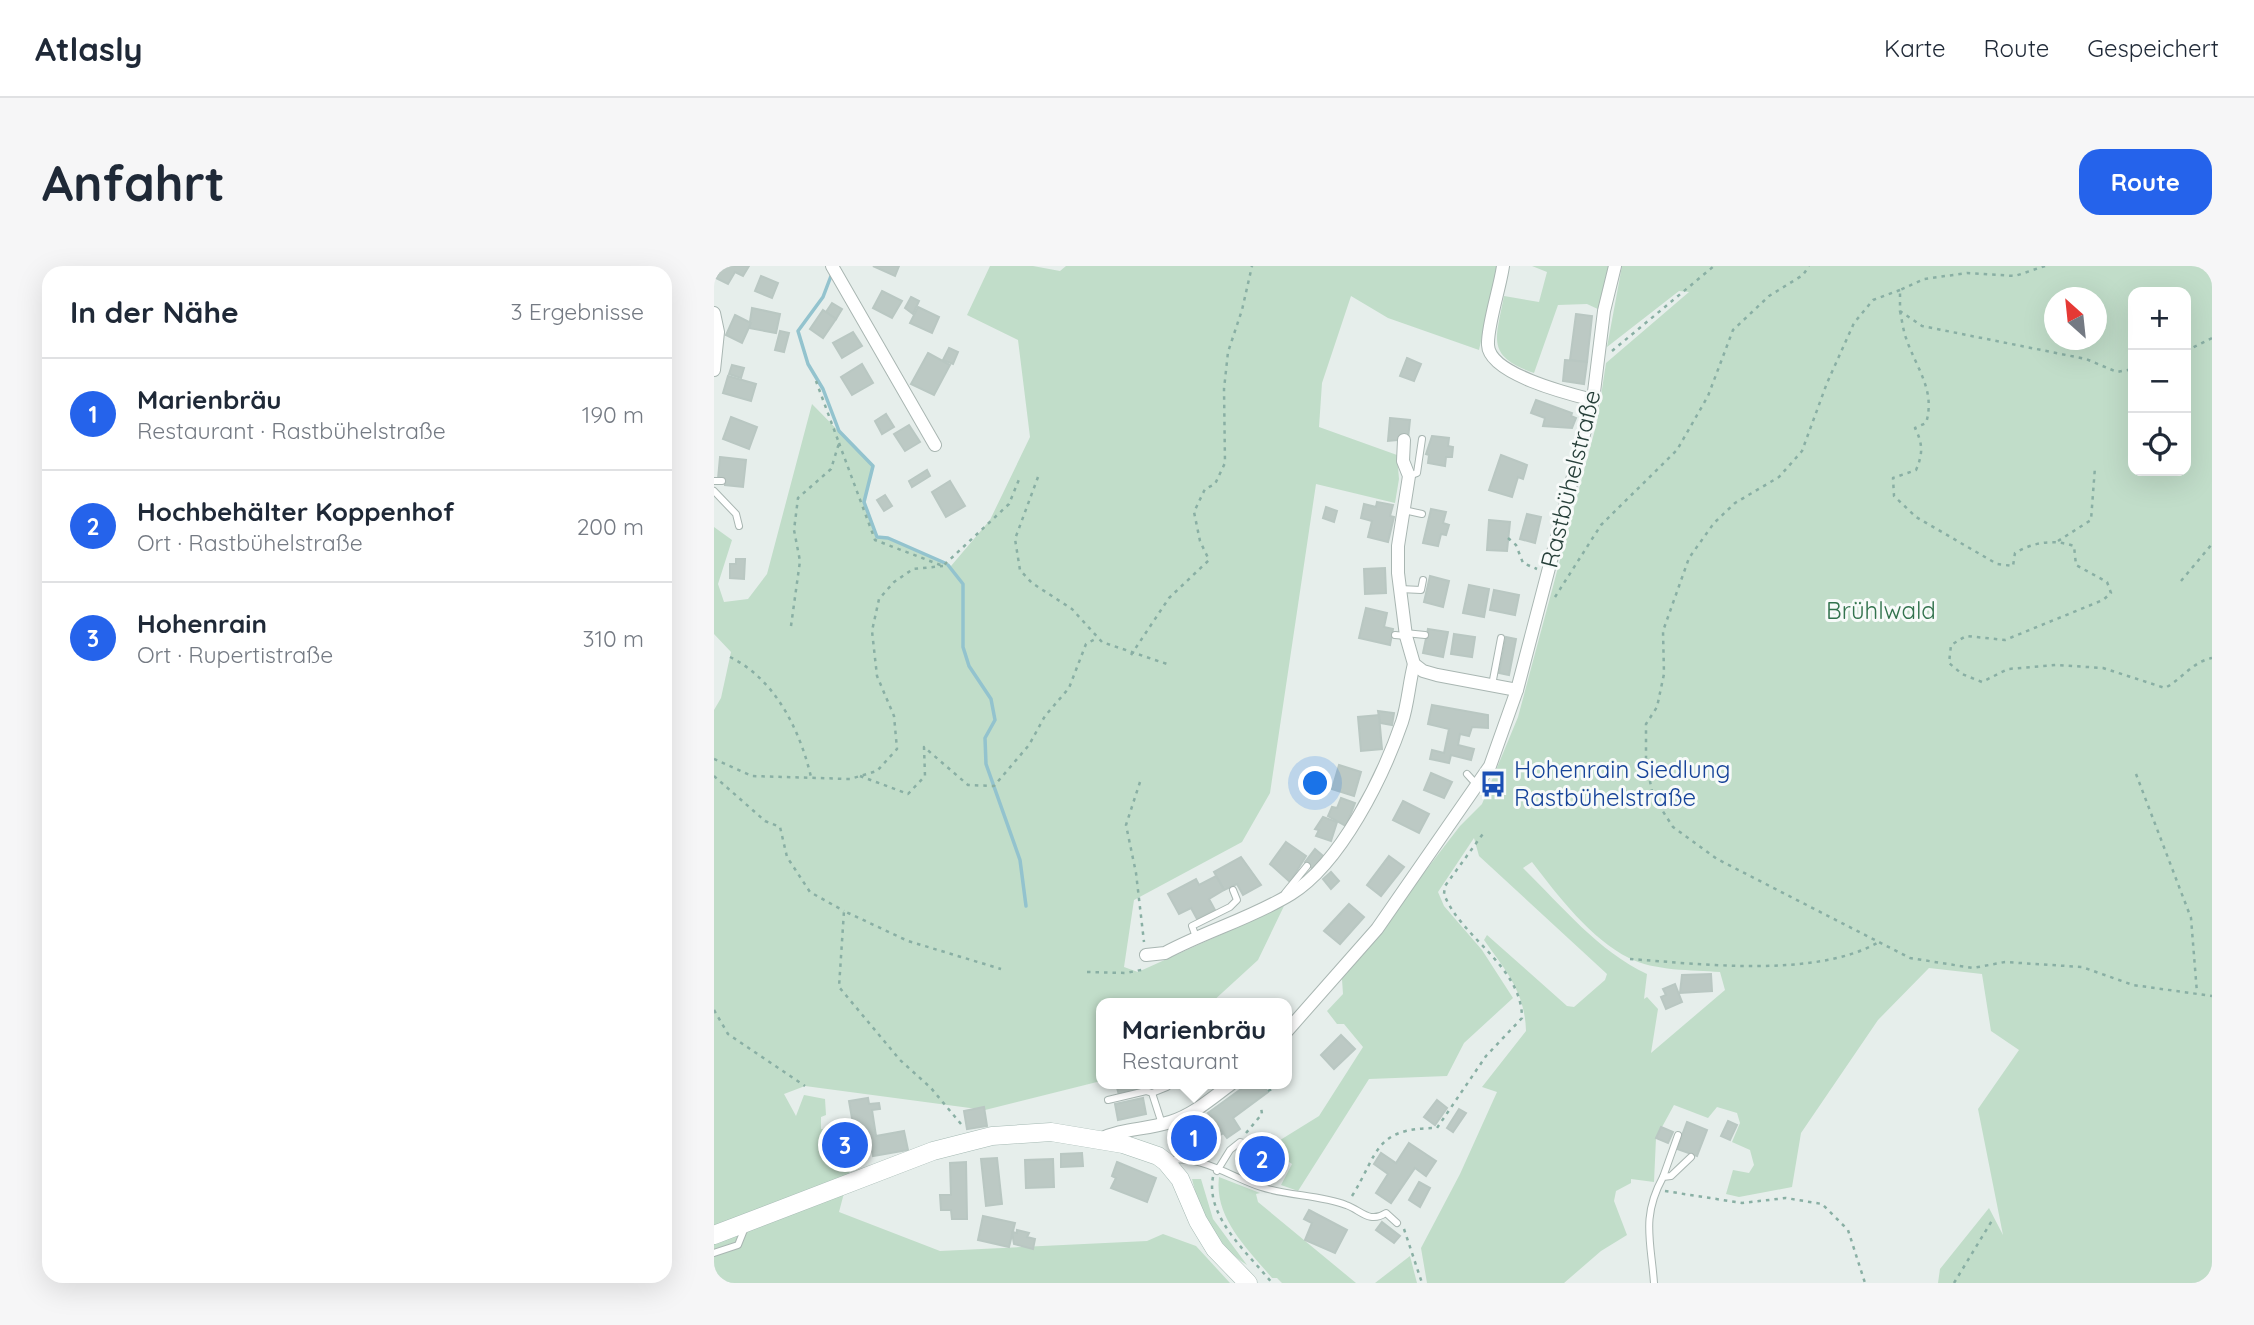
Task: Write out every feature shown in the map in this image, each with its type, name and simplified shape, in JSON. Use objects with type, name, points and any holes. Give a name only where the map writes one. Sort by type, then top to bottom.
[{"type":"main road","points":[[714,1236],[869,1174],[971,1140],[1007,1134],[1051,1132],[1099,1139],[1142,1150],[1166,1162],[1180,1179],[1198,1221],[1215,1249],[1248,1283]]},
{"type":"street","points":[[832,266],[935,445]]},
{"type":"street","points":[[1503,266],[1488,346],[1495,362],[1514,373],[1593,400]]},
{"type":"street","name":"Rastbühelstraße","points":[[1292,1025],[1377,929],[1490,766],[1517,690],[1593,400],[1604,311],[1615,266]]},
{"type":"street","points":[[714,313],[718,331],[714,370]]},
{"type":"street","points":[[1404,440],[1404,460],[1409,476],[1398,546],[1399,589],[1402,634],[1414,664],[1423,671],[1517,690]]},
{"type":"street","points":[[1146,955],[1165,953],[1280,900],[1302,887],[1326,864],[1387,759],[1403,719],[1414,664]]},
{"type":"street","points":[[1099,1139],[1111,1133],[1165,1128],[1224,1089]]},
{"type":"lane","points":[[1409,476],[1417,473],[1422,439]]},
{"type":"lane","points":[[714,491],[736,514],[739,527]]},
{"type":"lane","points":[[1402,510],[1422,514]]},
{"type":"lane","points":[[1399,589],[1421,590],[1423,580]]},
{"type":"lane","points":[[1402,634],[1425,635]]},
{"type":"lane","points":[[1492,685],[1502,638]]},
{"type":"lane","points":[[1467,774],[1478,786]]},
{"type":"lane","points":[[1280,900],[1307,866]]},
{"type":"lane","points":[[1196,937],[1192,926],[1230,907],[1237,900],[1233,890]]},
{"type":"lane","points":[[1108,1100],[1162,1089]]},
{"type":"lane","points":[[1152,1093],[1165,1128]]},
{"type":"lane","points":[[1654,1283],[1647,1228],[1651,1200],[1663,1177],[1678,1135]]},
{"type":"lane","points":[[1217,1171],[1230,1150],[1240,1142],[1272,1151]]},
{"type":"lane","points":[[1663,1177],[1671,1176],[1691,1157]]},
{"type":"lane","points":[[1166,1162],[1186,1159],[1263,1188],[1347,1205],[1366,1217],[1379,1217],[1385,1213],[1396,1223]]},
{"type":"lane","points":[[714,1253],[738,1245],[747,1223]]},
{"type":"path","points":[[1131,655],[1169,598],[1209,560],[1200,541],[1194,512],[1205,489],[1215,484],[1225,463],[1224,389],[1228,352],[1242,310],[1252,266]]},
{"type":"path","points":[[1599,358],[1714,266]]},
{"type":"path","points":[[1552,602],[1601,525],[1677,450],[1708,396],[1732,330],[1769,296],[1803,275],[1809,266]]},
{"type":"path","points":[[2045,266],[2015,276],[1967,274],[1924,279],[1873,300],[1854,323],[1827,383],[1802,451],[1779,477],[1735,503],[1714,523],[1689,558],[1662,631],[1664,674],[1657,707],[1646,724],[1646,762],[1653,796],[1673,827],[1717,859],[1810,904],[1877,943],[1910,958],[1973,968],[2005,962],[2082,967],[2133,985],[2212,996]]},
{"type":"path","points":[[1900,290],[1900,311],[1906,338],[1926,384],[1930,408],[1926,423],[1915,428],[1921,440],[1922,456],[1916,470],[1893,478],[1894,495],[1916,517],[1997,564],[2013,566],[2015,553],[2029,545],[2058,541],[2091,520],[2095,467]]},
{"type":"path","points":[[1900,311],[1922,326],[2086,359],[2117,372],[2128,370]]},
{"type":"path","points":[[2188,350],[2212,338]]},
{"type":"path","points":[[816,381],[875,540],[943,566]]},
{"type":"path","points":[[791,626],[800,561],[794,530],[798,498],[831,469],[839,443]]},
{"type":"path","points":[[714,759],[752,776],[850,779],[877,771],[897,749],[894,716],[877,676],[872,631],[879,599],[894,582],[913,569],[943,566],[1009,504],[1020,477]]},
{"type":"path","points":[[1038,477],[1015,539],[1020,570],[1032,583],[1072,609],[1097,638],[1131,655],[1167,664]]},
{"type":"path","points":[[1508,538],[1516,545],[1522,563],[1548,573]]},
{"type":"path","points":[[2058,541],[2074,546],[2076,565],[2107,582],[2111,593],[2103,600],[2005,640],[1966,636],[1951,645],[1949,663],[1962,674],[1982,682],[2008,669],[2056,665],[2103,668],[2165,688],[2177,682],[2197,662],[2212,658]]},
{"type":"path","points":[[2180,582],[2212,544]]},
{"type":"path","points":[[860,776],[908,794],[925,776],[925,747],[968,785],[994,786],[1029,745],[1045,716],[1069,688],[1086,644],[1097,638]]},
{"type":"path","points":[[730,657],[753,673],[793,722],[811,777]]},
{"type":"path","points":[[2136,775],[2191,918],[2197,993]]},
{"type":"path","points":[[714,776],[765,821],[780,827],[787,857],[810,892],[908,941],[1001,969]]},
{"type":"path","points":[[1140,782],[1126,825],[1136,873],[1146,955]]},
{"type":"path","points":[[1347,1205],[1377,1148],[1397,1135],[1437,1128],[1486,1056],[1522,1018],[1518,996],[1509,979],[1444,894],[1445,886],[1486,831]]},
{"type":"path","points":[[844,911],[839,987],[900,1060],[931,1088],[961,1124]]},
{"type":"path","points":[[1630,959],[1794,965],[1855,955],[1877,943]]},
{"type":"path","points":[[714,1010],[728,1034],[805,1086]]},
{"type":"path","points":[[1266,1089],[1272,1089]]},
{"type":"path","points":[[1240,1142],[1262,1114],[1261,1107]]},
{"type":"path","points":[[1165,1128],[1175,1144]]},
{"type":"path","points":[[1217,1171],[1211,1191],[1218,1215],[1272,1283]]},
{"type":"path","points":[[1656,1190],[1742,1203],[1786,1198],[1822,1204],[1848,1230],[1865,1283]]},
{"type":"path","points":[[1954,1283],[1993,1219]]},
{"type":"path","points":[[1396,1223],[1402,1224],[1422,1283]]},
{"type":"green space","points":[[990,266],[1033,266],[1060,271],[1066,266],[1498,266],[1479,350],[1388,318],[1351,296],[1322,383],[1319,427],[1397,455],[1399,479],[1395,503],[1316,484],[1270,793],[1242,842],[1134,900],[1124,967],[1138,972],[1284,906],[1258,960],[1216,998],[1096,998],[1096,1082],[985,1110],[805,1086],[784,1094],[796,1116],[804,1095],[825,1099],[826,1115],[821,1117],[821,1129],[836,1130],[841,1160],[853,1159],[839,1212],[940,1251],[1147,1241],[1163,1234],[1196,1246],[1230,1283],[714,1283],[714,710],[721,698],[731,652],[714,634],[714,527],[732,540],[718,584],[724,602],[748,599],[767,574],[812,404],[873,466],[864,502],[877,537],[888,538],[951,566],[990,520],[1030,437],[1018,340],[967,315]]},
{"type":"green space","points":[[1532,266],[1610,266],[1600,310],[1587,304],[1558,305],[1534,373],[1518,367],[1501,353],[1497,335],[1504,296],[1539,302],[1547,272]]},
{"type":"green space","name":"Brühlwald","points":[[1622,266],[2212,266],[2212,1283],[1938,1283],[1940,1269],[1989,1208],[2003,1235],[1978,1109],[2019,1050],[1991,1031],[1982,974],[1929,968],[1878,1020],[1801,1133],[1792,1187],[1739,1197],[1726,1194],[1733,1170],[1749,1173],[1754,1165],[1750,1150],[1732,1142],[1740,1123],[1737,1113],[1717,1107],[1708,1118],[1674,1105],[1656,1138],[1654,1182],[1631,1179],[1631,1183],[1616,1191],[1614,1201],[1627,1235],[1601,1251],[1564,1283],[1427,1283],[1421,1248],[1460,1174],[1497,1092],[1482,1087],[1526,1031],[1518,993],[1484,940],[1487,935],[1567,1006],[1574,1007],[1605,980],[1607,974],[1479,856],[1474,838],[1438,892],[1444,906],[1482,950],[1513,998],[1464,1043],[1447,1076],[1369,1079],[1298,1191],[1281,1185],[1292,1164],[1276,1153],[1277,1142],[1319,1116],[1363,1047],[1344,1024],[1337,1024],[1327,1011],[1343,994],[1342,979],[1460,826],[1482,804],[1518,717],[1597,422],[1606,363],[1689,292],[1679,291],[1607,347]],"holes":[[[1532,862],[1576,916],[1615,950],[1650,965],[1720,972],[1725,990],[1651,1053],[1658,1009],[1647,997],[1644,999],[1647,974],[1612,953],[1566,912],[1523,868]]]},
{"type":"green space","points":[[1219,1177],[1260,1193],[1256,1194],[1258,1202],[1356,1283],[1282,1283],[1277,1278],[1272,1278],[1243,1244],[1227,1219],[1219,1192]]},
{"type":"green space","points":[[1192,1179],[1201,1179],[1213,1219],[1247,1265],[1227,1248],[1211,1228]]},
{"type":"green space","points":[[1410,1256],[1417,1283],[1375,1283]]},
{"type":"building","points":[[723,266],[749,266],[743,276],[735,272],[728,284],[716,278]]},
{"type":"building","points":[[873,266],[899,266],[895,276]]},
{"type":"building","points":[[761,276],[778,283],[772,298],[755,291]]},
{"type":"building","points":[[882,291],[902,301],[892,318],[873,308]]},
{"type":"building","points":[[911,297],[919,301],[913,314],[905,308]]},
{"type":"building","points":[[832,303],[842,309],[836,319],[826,312]]},
{"type":"building","points":[[918,307],[939,317],[932,333],[910,323]]},
{"type":"building","points":[[752,308],[780,314],[776,333],[749,328]]},
{"type":"building","points":[[823,310],[836,319],[823,338],[810,329]]},
{"type":"building","points":[[1576,314],[1592,316],[1587,362],[1570,360]]},
{"type":"building","points":[[735,315],[751,323],[742,343],[726,335]]},
{"type":"building","points":[[780,331],[789,333],[784,352],[775,350]]},
{"type":"building","points":[[853,332],[862,346],[842,358],[833,343]]},
{"type":"building","points":[[949,348],[958,352],[953,364],[943,360]]},
{"type":"building","points":[[928,353],[950,365],[934,395],[911,384]]},
{"type":"building","points":[[1407,358],[1421,364],[1414,381],[1400,376]]},
{"type":"building","points":[[1565,360],[1587,362],[1584,384],[1563,381]]},
{"type":"building","points":[[862,364],[873,383],[852,395],[841,377]]},
{"type":"building","points":[[732,365],[744,368],[741,378],[729,374]]},
{"type":"building","points":[[728,376],[756,384],[751,401],[723,393]]},
{"type":"building","points":[[1536,400],[1572,413],[1571,416],[1576,418],[1572,428],[1543,426],[1545,418],[1531,413]]},
{"type":"building","points":[[886,414],[894,427],[882,434],[875,421]]},
{"type":"building","points":[[731,417],[757,427],[749,449],[723,439]]},
{"type":"building","points":[[1390,418],[1410,420],[1408,439],[1388,441]]},
{"type":"building","points":[[909,425],[920,442],[905,451],[894,434]]},
{"type":"building","points":[[1432,436],[1449,438],[1448,446],[1453,447],[1452,457],[1446,457],[1445,466],[1428,463],[1429,455],[1426,454]]},
{"type":"building","points":[[1501,455],[1527,465],[1523,479],[1518,477],[1512,497],[1489,490]]},
{"type":"building","points":[[720,457],[746,460],[743,487],[725,485],[725,480],[718,479]]},
{"type":"building","points":[[927,470],[930,476],[912,487],[909,481]]},
{"type":"building","points":[[950,481],[965,506],[946,517],[932,492]]},
{"type":"building","points":[[885,495],[892,506],[884,511],[877,500]]},
{"type":"building","points":[[1377,502],[1393,505],[1390,516],[1394,517],[1388,542],[1368,537],[1372,521],[1361,518],[1364,504],[1376,507]]},
{"type":"building","points":[[1326,507],[1337,511],[1334,522],[1323,518]]},
{"type":"building","points":[[1431,509],[1446,512],[1443,523],[1449,525],[1446,535],[1441,534],[1438,546],[1423,543]]},
{"type":"building","points":[[1527,514],[1541,517],[1535,543],[1520,539]]},
{"type":"building","points":[[1489,520],[1510,522],[1507,551],[1487,550]]},
{"type":"building","points":[[736,559],[745,559],[744,579],[730,578],[730,564],[736,564]]},
{"type":"building","points":[[1385,568],[1386,593],[1365,594],[1364,569]]},
{"type":"building","points":[[1430,576],[1449,581],[1443,607],[1424,602]]},
{"type":"building","points":[[1469,585],[1489,589],[1484,617],[1463,613]]},
{"type":"building","points":[[1494,590],[1519,595],[1515,615],[1490,610]]},
{"type":"building","points":[[1366,608],[1387,613],[1384,627],[1393,629],[1390,645],[1359,638]]},
{"type":"building","points":[[1428,629],[1448,632],[1443,657],[1423,653]]},
{"type":"building","points":[[1454,634],[1475,637],[1472,657],[1451,654]]},
{"type":"building","points":[[1506,637],[1516,639],[1509,675],[1499,673]]},
{"type":"building","points":[[1432,705],[1488,715],[1488,728],[1472,727],[1469,736],[1460,734],[1458,745],[1474,749],[1471,760],[1451,755],[1449,763],[1430,759],[1432,750],[1444,753],[1449,729],[1428,724]]},
{"type":"building","points":[[1378,711],[1394,713],[1392,725],[1380,723]]},
{"type":"building","points":[[1379,715],[1382,749],[1361,751],[1358,717]]},
{"type":"building","points":[[1339,765],[1361,772],[1354,796],[1332,789]]},
{"type":"building","points":[[1431,773],[1452,782],[1444,798],[1424,790]]},
{"type":"building","points":[[1341,798],[1355,803],[1346,826],[1328,816],[1332,807],[1337,808]]},
{"type":"building","points":[[1403,801],[1429,814],[1419,833],[1393,820]]},
{"type":"building","points":[[1323,817],[1337,822],[1331,841],[1316,836],[1319,830],[1315,829]]},
{"type":"building","points":[[1286,842],[1306,856],[1290,882],[1270,864]]},
{"type":"building","points":[[1315,849],[1323,856],[1313,869],[1305,862]]},
{"type":"building","points":[[1389,856],[1404,867],[1381,896],[1367,885]]},
{"type":"building","points":[[1241,857],[1261,885],[1243,895],[1237,884],[1224,890],[1214,872]]},
{"type":"building","points":[[1331,872],[1339,881],[1331,889],[1323,879]]},
{"type":"building","points":[[1216,876],[1224,890],[1209,899],[1215,910],[1197,919],[1191,908],[1179,914],[1168,894],[1196,879],[1199,885]]},
{"type":"building","points":[[1349,904],[1364,917],[1340,944],[1324,931]]},
{"type":"building","points":[[1711,974],[1712,991],[1680,993],[1682,975]]},
{"type":"building","points":[[1675,984],[1682,1002],[1666,1009],[1661,997],[1666,995],[1663,989]]},
{"type":"building","points":[[1341,1035],[1355,1049],[1334,1069],[1321,1055]]},
{"type":"building","points":[[1117,1089],[1146,1089],[1119,1095]]},
{"type":"building","points":[[1241,1089],[1266,1089],[1268,1092],[1233,1118],[1240,1129],[1227,1138],[1208,1113]]},
{"type":"building","points":[[868,1098],[869,1104],[879,1103],[880,1109],[872,1110],[876,1136],[904,1131],[908,1150],[873,1156],[872,1150],[858,1153],[849,1101]]},
{"type":"building","points":[[1143,1098],[1146,1114],[1118,1120],[1115,1104]]},
{"type":"building","points":[[1437,1100],[1447,1108],[1435,1125],[1424,1117]]},
{"type":"building","points":[[984,1107],[987,1126],[967,1129],[964,1111]]},
{"type":"building","points":[[1459,1109],[1466,1113],[1453,1132],[1447,1128]]},
{"type":"building","points":[[1200,1120],[1203,1126],[1208,1123],[1211,1129],[1218,1126],[1224,1133],[1181,1154],[1170,1134]]},
{"type":"building","points":[[1728,1121],[1737,1125],[1730,1140],[1721,1136]]},
{"type":"building","points":[[1687,1122],[1707,1130],[1697,1156],[1677,1149]]},
{"type":"building","points":[[1661,1127],[1673,1132],[1668,1143],[1656,1138]]},
{"type":"building","points":[[1409,1143],[1436,1161],[1426,1176],[1415,1168],[1391,1203],[1376,1193],[1388,1174],[1374,1164],[1381,1153],[1396,1163]]},
{"type":"building","points":[[1082,1153],[1083,1166],[1061,1167],[1061,1154]]},
{"type":"building","points":[[997,1158],[1002,1204],[986,1206],[981,1159]]},
{"type":"building","points":[[1053,1159],[1054,1187],[1026,1188],[1025,1160]]},
{"type":"building","points":[[966,1162],[967,1219],[952,1219],[951,1210],[941,1210],[940,1195],[951,1195],[950,1163]]},
{"type":"building","points":[[1117,1162],[1156,1178],[1147,1202],[1111,1188],[1116,1178],[1112,1176]]},
{"type":"building","points":[[1419,1182],[1430,1188],[1420,1207],[1409,1200]]},
{"type":"building","points":[[1309,1210],[1347,1230],[1335,1253],[1305,1240],[1312,1223],[1304,1219]]},
{"type":"building","points":[[983,1216],[1015,1223],[1009,1247],[978,1240]]},
{"type":"building","points":[[1382,1222],[1400,1236],[1394,1243],[1376,1230]]},
{"type":"building","points":[[1017,1230],[1029,1233],[1027,1237],[1035,1239],[1033,1249],[1014,1244],[1012,1232],[1017,1233]]},
{"type":"waterway","points":[[831,276],[823,297],[798,331],[808,364],[823,389],[839,431],[873,466],[864,502],[877,537],[888,538],[945,563]]},
{"type":"waterway","points":[[948,565],[963,584],[963,647],[969,666],[991,699],[995,720],[985,738],[986,764],[1020,860],[1026,906]]},
{"type":"place","name":"Hohenrain Siedlung Rastbühelstraße","points":[[1493,784]]},
{"type":"place","name":"Marienbräu","points":[[1194,1138]]},
{"type":"place","name":"Hohenrain","points":[[845,1145]]},
{"type":"place","name":"Hochbehälter Koppenhof","points":[[1262,1159]]}]
